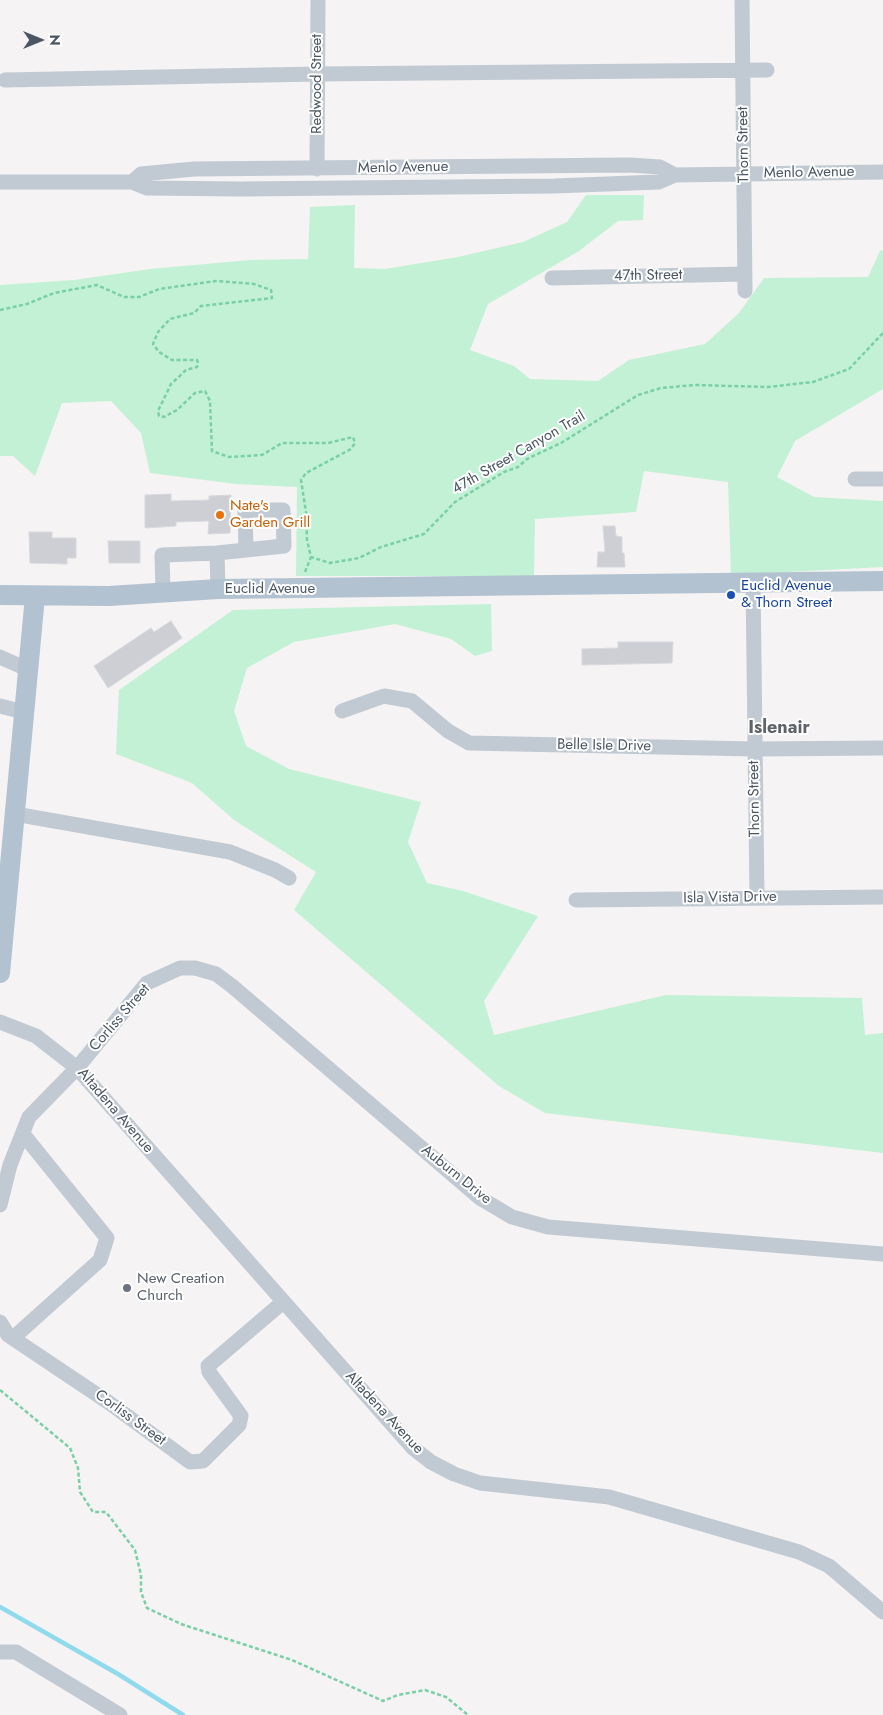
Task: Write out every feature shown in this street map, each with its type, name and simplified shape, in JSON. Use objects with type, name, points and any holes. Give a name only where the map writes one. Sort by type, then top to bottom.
[{"type":"main road","name":"Euclid Avenue","points":[[0,595],[109,596],[163,591],[218,589],[439,588],[883,581]]},
{"type":"main road","points":[[0,973],[9,821],[29,670],[35,596]]},
{"type":"street","name":"Redwood Street","points":[[317,169],[318,0]]},
{"type":"street","name":"Thorn Street","points":[[742,0],[745,291]]},
{"type":"street","points":[[5,80],[318,74],[767,70]]},
{"type":"street","name":"Menlo Avenue","points":[[132,182],[141,174],[154,172],[317,169],[629,165],[660,167],[675,175]]},
{"type":"street","name":"Menlo Avenue","points":[[0,182],[132,182],[147,188],[240,189],[554,186],[659,182],[675,175],[883,172]]},
{"type":"street","name":"47th Street","points":[[552,278],[745,274]]},
{"type":"street","points":[[855,479],[883,479]]},
{"type":"street","points":[[163,591],[162,555],[217,553],[246,549]]},
{"type":"street","points":[[217,553],[218,589]]},
{"type":"street","name":"Thorn Street","points":[[753,582],[757,897]]},
{"type":"street","points":[[0,658],[29,670]]},
{"type":"street","name":"Belle Isle Drive","points":[[342,711],[384,696],[412,701],[448,731],[469,743],[754,749],[883,748]]},
{"type":"street","points":[[0,706],[24,712]]},
{"type":"street","points":[[9,821],[230,852],[289,878]]},
{"type":"street","name":"Isla Vista Drive","points":[[576,900],[883,897]]},
{"type":"street","name":"Corliss Street","points":[[0,1205],[10,1165],[29,1117],[77,1068],[147,983],[180,968],[195,968],[216,974],[232,986]]},
{"type":"street","name":"Auburn Drive","points":[[232,986],[480,1198],[512,1217],[548,1227],[883,1254]]},
{"type":"street","name":"Altadena Avenue","points":[[0,1022],[36,1036],[77,1068],[413,1448],[441,1468],[480,1483],[615,1498],[799,1552],[829,1566],[883,1612]]},
{"type":"street","points":[[12,1338],[100,1260],[107,1238],[22,1134]]},
{"type":"street","name":"Corliss Street","points":[[0,1322],[8,1336],[108,1402],[190,1462],[203,1461],[239,1425],[241,1416],[209,1372],[208,1366],[283,1302]]},
{"type":"street","points":[[0,1652],[16,1652],[120,1715]]},
{"type":"path","name":"47th Street Canyon Trail","points":[[0,310],[27,304],[54,293],[97,285],[124,297],[139,297],[159,289],[216,281],[254,284],[271,290],[272,298],[201,306],[194,313],[170,319],[158,332],[153,344],[159,352],[172,360],[196,360],[198,363],[197,367],[186,370],[171,384],[158,411],[159,416],[164,417],[177,410],[195,393],[205,391],[210,401],[212,452],[229,457],[270,452],[282,443],[328,443],[353,437],[355,443],[351,449],[306,473],[301,480],[306,512],[307,540],[311,557],[330,563],[359,558],[381,547],[424,534],[455,502],[504,472],[518,467],[527,459],[561,443],[638,395],[661,388],[695,384],[768,387],[813,382],[849,369],[883,333]]},
{"type":"path","points":[[0,1390],[70,1448],[78,1468],[80,1492],[93,1512],[106,1512],[135,1550],[141,1575],[141,1592],[147,1608],[181,1624],[292,1660],[384,1701],[398,1695],[426,1690],[446,1696],[468,1715]]},
{"type":"green space","points":[[586,195],[644,195],[643,220],[618,221],[579,251],[488,304],[470,350],[514,366],[530,379],[598,381],[629,360],[705,344],[739,313],[764,278],[868,277],[880,251],[883,250],[883,389],[795,441],[777,477],[814,497],[883,501],[883,567],[731,575],[728,482],[644,471],[636,512],[535,519],[534,576],[296,576],[297,487],[236,484],[150,473],[141,433],[111,401],[62,403],[35,476],[13,456],[0,456],[0,285],[74,280],[150,269],[250,260],[308,259],[310,207],[355,205],[354,268],[385,269],[458,257],[523,242],[567,222]]},
{"type":"green space","points":[[491,604],[492,651],[475,656],[451,639],[395,624],[294,642],[247,668],[234,711],[246,746],[289,769],[421,802],[408,842],[427,883],[463,891],[538,916],[484,1001],[494,1035],[666,995],[862,998],[865,1035],[883,1033],[883,1153],[545,1113],[499,1086],[294,910],[316,872],[234,820],[192,783],[116,754],[119,690],[233,610]]},
{"type":"building","points":[[171,494],[171,501],[209,500],[209,496],[231,495],[230,533],[208,534],[209,521],[176,522],[176,526],[145,528],[145,495]]},
{"type":"building","points":[[603,526],[615,526],[616,536],[622,537],[622,553],[624,553],[625,567],[597,567],[598,552],[605,552]]},
{"type":"building","points":[[29,532],[52,532],[52,538],[76,538],[76,558],[67,558],[67,564],[30,563]]},
{"type":"building","points":[[108,541],[140,541],[140,563],[109,563]]},
{"type":"building","points":[[171,621],[182,638],[108,688],[94,666],[151,628],[154,632]]},
{"type":"building","points":[[618,642],[673,642],[672,663],[582,665],[582,649],[618,648]]},
{"type":"waterway","points":[[0,1607],[118,1674],[183,1715]]},
{"type":"place","name":"Nate's Garden Grill","points":[[220,515]]},
{"type":"place","name":"Euclid Avenue & Thorn Street","points":[[731,595]]},
{"type":"place","name":"New Creation Church","points":[[127,1288]]},
{"type":"district","name":"Islenair","points":[[779,729]]}]
